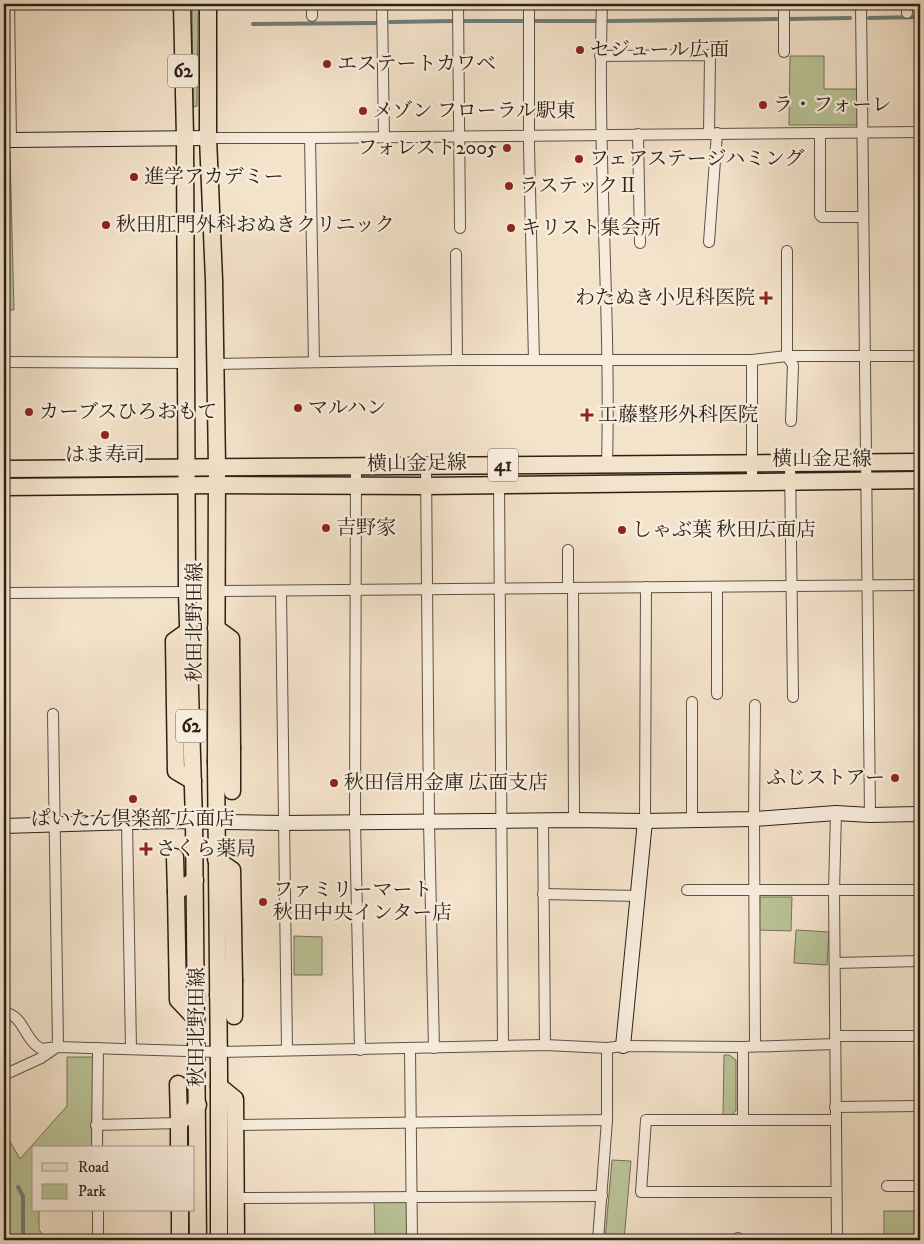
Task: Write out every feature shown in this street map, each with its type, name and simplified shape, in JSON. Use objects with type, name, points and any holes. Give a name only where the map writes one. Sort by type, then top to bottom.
[{"type":"main road","name":"秋田北野田線","points":[[182,4],[188,467],[187,592],[194,821],[198,1240]]},
{"type":"main road","name":"秋田北野田線","points":[[208,4],[208,138],[216,364],[217,467],[216,858],[219,1240]]},
{"type":"main road","name":"横山金足線","points":[[4,469],[920,462]]},
{"type":"main road","name":"横山金足線","points":[[4,487],[188,485],[426,486],[920,480]]},
{"type":"main road","points":[[216,628],[231,638],[232,791]]},
{"type":"main road","points":[[216,762],[232,748]]},
{"type":"main road","points":[[176,857],[178,1000],[196,1019]]},
{"type":"main road","points":[[216,858],[232,870],[234,1016]]},
{"type":"main road","points":[[176,892],[194,880]]},
{"type":"main road","points":[[218,995],[234,980]]},
{"type":"main road","points":[[178,1084],[179,1146]]},
{"type":"main road","points":[[219,1086],[235,1099],[236,1240]]},
{"type":"main road","points":[[179,1123],[198,1105]]},
{"type":"main road","points":[[180,1212],[180,1240]]},
{"type":"street","points":[[9,4],[7,140],[920,132]]},
{"type":"street","points":[[312,4],[312,16]]},
{"type":"street","points":[[382,4],[384,137]]},
{"type":"street","points":[[458,4],[460,228]]},
{"type":"street","points":[[529,4],[528,135],[534,360]]},
{"type":"street","points":[[602,4],[600,56],[607,361],[607,465]]},
{"type":"street","points":[[784,4],[784,52]]},
{"type":"street","points":[[861,4],[870,815]]},
{"type":"street","points":[[600,56],[708,55],[710,57],[713,133],[709,242]]},
{"type":"street","points":[[820,133],[820,215],[822,217],[863,217]]},
{"type":"street","points":[[638,134],[640,243]]},
{"type":"street","points":[[310,138],[314,362]]},
{"type":"street","points":[[788,251],[787,356],[792,366],[791,421]]},
{"type":"street","points":[[456,254],[457,360]]},
{"type":"street","points":[[216,364],[457,360],[752,360],[787,356],[920,356]]},
{"type":"street","points":[[752,360],[752,481]]},
{"type":"street","points":[[4,362],[186,364]]},
{"type":"street","points":[[790,463],[793,697]]},
{"type":"street","points":[[356,466],[355,822],[360,1050]]},
{"type":"street","points":[[426,466],[429,822],[434,1048]]},
{"type":"street","points":[[499,484],[503,1046]]},
{"type":"street","points":[[568,550],[571,588],[574,820]]},
{"type":"street","points":[[216,591],[920,585]]},
{"type":"street","points":[[623,1046],[645,821],[646,587]]},
{"type":"street","points":[[717,587],[717,694]]},
{"type":"street","points":[[281,591],[287,1050]]},
{"type":"street","points":[[4,593],[187,592]]},
{"type":"street","points":[[692,702],[692,820]]},
{"type":"street","points":[[755,705],[755,1045]]},
{"type":"street","points":[[53,714],[57,1047]]},
{"type":"street","points":[[836,812],[834,891],[837,1240]]},
{"type":"street","points":[[4,826],[194,821],[284,823],[542,820],[645,821],[754,819],[836,812],[870,815],[920,814]]},
{"type":"street","points":[[542,820],[545,1046]]},
{"type":"street","points":[[127,822],[131,1049]]},
{"type":"street","points":[[687,890],[920,890]]},
{"type":"street","points":[[543,894],[638,896]]},
{"type":"street","points":[[835,963],[920,961]]},
{"type":"street","points":[[4,1012],[17,1017],[32,1042],[42,1049],[57,1047],[219,1052],[503,1046],[607,1048],[623,1046],[743,1047],[920,1036]]},
{"type":"street","points":[[4,1075],[41,1058],[57,1047]]},
{"type":"street","points":[[743,1047],[743,1120]]},
{"type":"street","points":[[97,1146],[98,1048]]},
{"type":"street","points":[[410,1048],[412,1240]]},
{"type":"street","points":[[598,1240],[607,1120],[607,1048]]},
{"type":"street","points":[[835,1107],[920,1106]]},
{"type":"street","points":[[235,1125],[607,1120]]},
{"type":"street","points":[[835,1120],[646,1120],[641,1192],[836,1192]]},
{"type":"street","points":[[96,1125],[179,1123]]},
{"type":"street","points":[[887,1186],[920,1186]]},
{"type":"street","points":[[236,1198],[602,1196]]},
{"type":"street","points":[[98,1212],[98,1240]]},
{"type":"green space","points":[[192,4],[199,4],[197,106],[194,107],[193,104]]},
{"type":"green space","points":[[790,56],[824,56],[824,89],[860,89],[859,125],[789,125]]},
{"type":"green space","points":[[4,153],[10,153],[14,310],[4,310]]},
{"type":"green space","points":[[760,897],[792,897],[791,931],[759,930]]},
{"type":"green space","points":[[796,930],[829,932],[827,965],[794,963]]},
{"type":"green space","points":[[294,936],[322,937],[322,975],[294,975]]},
{"type":"green space","points":[[724,1055],[729,1055],[736,1060],[736,1111],[729,1117],[723,1117]]},
{"type":"green space","points":[[67,1057],[95,1057],[93,1146],[32,1146],[32,1212],[39,1212],[39,1229],[45,1240],[4,1240],[4,1131],[20,1159],[67,1106]]},
{"type":"green space","points":[[612,1160],[631,1161],[624,1240],[605,1240]]},
{"type":"green space","points":[[412,1197],[412,1240],[375,1240],[374,1198]]},
{"type":"green space","points":[[884,1211],[916,1211],[916,1240],[884,1240]]},
{"type":"waterway","points":[[869,18],[920,17]]},
{"type":"waterway","points":[[788,19],[850,18]]},
{"type":"waterway","points":[[608,21],[777,19]]},
{"type":"waterway","points":[[390,22],[454,21]]},
{"type":"waterway","points":[[462,21],[523,21]]},
{"type":"waterway","points":[[534,21],[595,21]]},
{"type":"waterway","points":[[253,24],[376,23]]},
{"type":"waterway","points":[[18,1187],[23,1196],[23,1240]]},
{"type":"place","name":"セジュール広面","points":[[580,50]]},
{"type":"place","name":"エステートカワベ","points":[[327,64]]},
{"type":"place","name":"ラ・フォーレ","points":[[763,105]]},
{"type":"place","name":"メゾン フローラル駅東","points":[[363,111]]},
{"type":"place","name":"フォレスト2005","points":[[507,148]]},
{"type":"place","name":"フェアステージハミング","points":[[579,159]]},
{"type":"place","name":"進学アカデミー","points":[[134,177]]},
{"type":"place","name":"ラステックⅡ","points":[[509,186]]},
{"type":"place","name":"秋田肛門外科おぬきクリニック","points":[[106,225]]},
{"type":"place","name":"キリスト集会所","points":[[511,228]]},
{"type":"place","name":"わたぬき小児科医院","points":[[766,298]]},
{"type":"place","name":"マルハン","points":[[298,408]]},
{"type":"place","name":"カーブスひろおもて","points":[[29,412]]},
{"type":"place","name":"工藤整形外科医院","points":[[587,415]]},
{"type":"place","name":"はま寿司","points":[[105,435]]},
{"type":"place","name":"吉野家","points":[[326,528]]},
{"type":"place","name":"しゃぶ葉 秋田広面店","points":[[622,530]]},
{"type":"place","name":"ふじストアー","points":[[895,778]]},
{"type":"place","name":"秋田信用金庫 広面支店","points":[[334,783]]},
{"type":"place","name":"ぱいたん倶楽部 広面店","points":[[133,799]]},
{"type":"place","name":"さくら薬局","points":[[146,849]]},
{"type":"place","name":"ファミリーマート 秋田中央インター店","points":[[263,902]]}]
